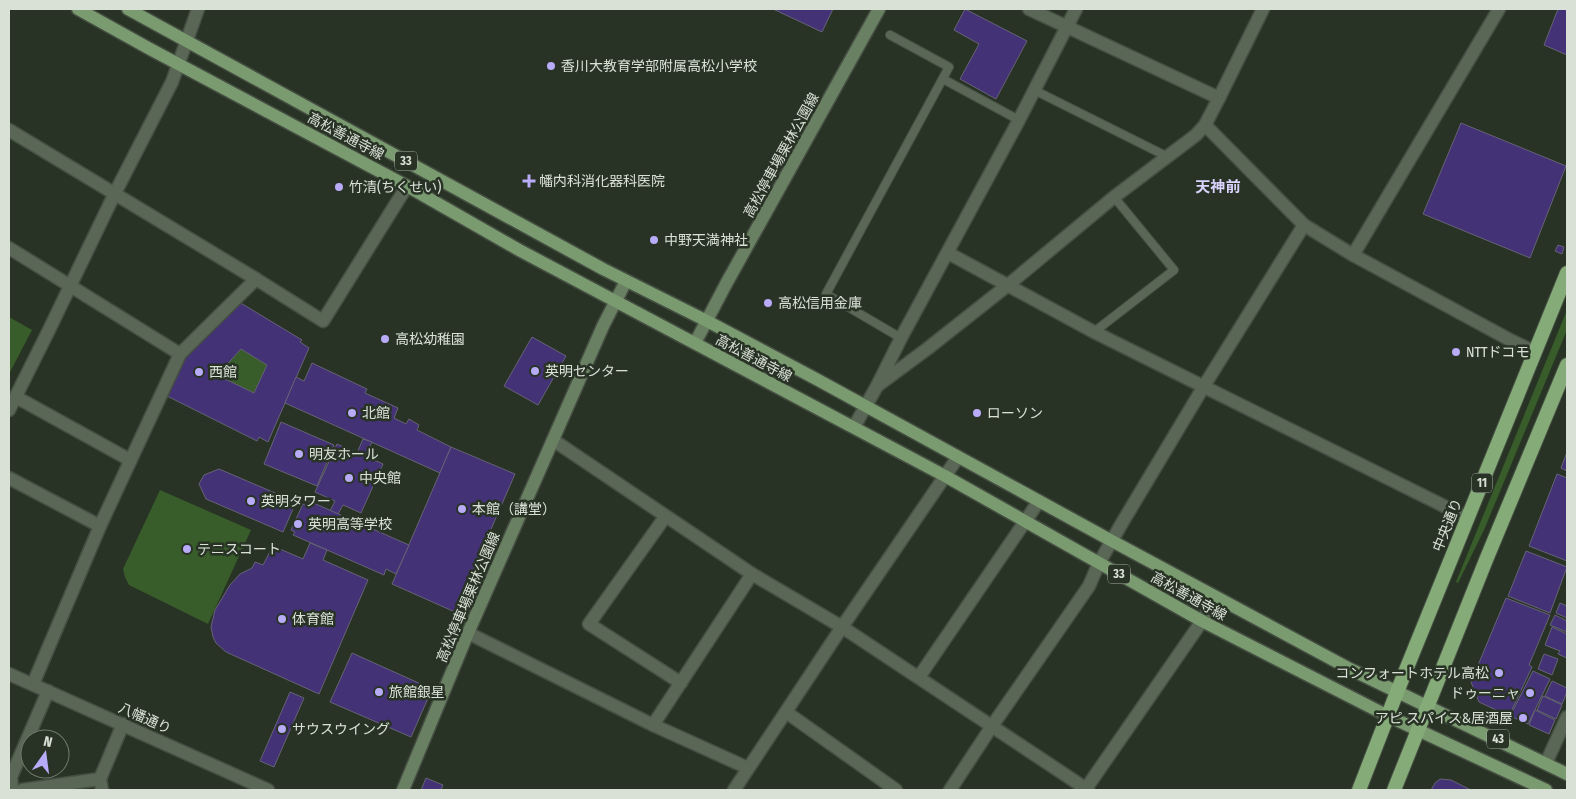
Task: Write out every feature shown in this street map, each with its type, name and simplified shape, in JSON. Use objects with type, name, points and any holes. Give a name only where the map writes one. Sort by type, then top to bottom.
[{"type":"highway","name":"中央通り","points":[[1359,790],[1567,273]]},
{"type":"highway","name":"11","points":[[1394,790],[1486,560],[1565,380],[1567,365]]},
{"type":"main road","name":"高松善通寺線","points":[[78,9],[407,186],[519,250],[945,476],[1202,621],[1388,716],[1418,729]]},
{"type":"main road","name":"高松善通寺線","points":[[128,9],[626,281],[707,321],[818,380],[1216,598],[1350,669],[1428,706]]},
{"type":"main road","name":"高松停車場栗林公園線","points":[[695,343],[879,9]]},
{"type":"main road","name":"高松停車場栗林公園線","points":[[403,790],[468,633],[615,301],[626,281]]},
{"type":"main road","name":"43","points":[[1428,706],[1567,774]]},
{"type":"main road","name":"43","points":[[1418,729],[1546,790]]},
{"type":"street","points":[[9,410],[115,193],[172,82],[198,9]]},
{"type":"street","points":[[1028,9],[1219,98]]},
{"type":"street","points":[[854,427],[1076,9]]},
{"type":"street","points":[[877,386],[1008,285],[1114,197],[1196,135],[1205,125],[1264,9]]},
{"type":"street","points":[[1353,255],[1500,9]]},
{"type":"street","points":[[1205,125],[1304,225],[1353,255],[1535,352]]},
{"type":"street","points":[[9,130],[256,278],[323,321],[407,186]]},
{"type":"street","points":[[950,790],[1089,586],[1099,563],[1204,386],[1304,225]]},
{"type":"street","points":[[9,248],[180,354]]},
{"type":"street","points":[[948,253],[1094,332],[1468,518]]},
{"type":"street","points":[[33,684],[100,526],[180,354],[256,278]]},
{"type":"street","points":[[16,397],[130,460]]},
{"type":"street","points":[[553,440],[752,574],[842,627],[1087,790],[1216,598]]},
{"type":"street","points":[[734,790],[958,457]]},
{"type":"street","points":[[9,478],[100,526]]},
{"type":"street","points":[[919,677],[1039,501]]},
{"type":"street","points":[[666,517],[590,624],[681,683]]},
{"type":"street","points":[[653,726],[752,574]]},
{"type":"street","points":[[468,633],[653,726],[748,768]]},
{"type":"street","name":"八幡通り","points":[[9,674],[268,790]]},
{"type":"street","points":[[12,790],[11,777],[48,691]]},
{"type":"street","points":[[786,712],[896,790]]},
{"type":"street","points":[[1546,763],[1567,717]]},
{"type":"street","points":[[22,790],[101,784],[123,724]]},
{"type":"lane","points":[[890,35],[949,67],[826,294],[901,338]]},
{"type":"lane","points":[[943,78],[1018,120]]},
{"type":"lane","points":[[1034,90],[1168,157]]},
{"type":"lane","points":[[1094,332],[1174,270],[1114,197]]},
{"type":"green space","points":[[1567,310],[1567,330],[1484,530],[1458,583],[1456,582]]},
{"type":"green space","points":[[9,317],[32,330],[9,374]]},
{"type":"green space","points":[[241,349],[267,365],[254,393],[225,379],[222,370]]},
{"type":"green space","name":"テニスコート","points":[[160,490],[251,530],[208,624],[129,585],[125,577],[123,569]]},
{"type":"building","points":[[773,9],[833,9],[822,32]]},
{"type":"building","points":[[965,9],[1027,41],[996,99],[960,79],[979,44],[954,30]]},
{"type":"building","points":[[1558,9],[1567,9],[1567,55],[1544,45]]},
{"type":"building","points":[[1461,123],[1566,166],[1530,258],[1423,214]]},
{"type":"building","points":[[1558,245],[1564,247],[1562,254],[1555,251]]},
{"type":"building","name":"西館","points":[[239,302],[302,340],[300,342],[309,348],[268,442],[259,437],[257,441],[165,395],[182,359]],"holes":[[[241,349],[267,365],[254,393],[225,379],[222,370]]]},
{"type":"building","name":"英明センター","points":[[532,337],[566,356],[538,405],[504,386]]},
{"type":"building","name":"北館","points":[[312,363],[367,389],[365,393],[398,408],[394,418],[406,424],[409,419],[419,425],[417,430],[451,447],[440,473],[285,403],[296,377],[304,381]]},
{"type":"building","name":"明友ホール","points":[[281,422],[334,445],[317,486],[264,464]]},
{"type":"building","name":"中央館","points":[[363,439],[372,442],[365,456],[383,464],[361,513],[343,505],[338,514],[330,511],[335,501],[315,492],[337,444],[357,453]]},
{"type":"building","name":"本館（講堂）","points":[[451,447],[515,474],[455,612],[392,584]]},
{"type":"building","points":[[1567,452],[1567,471],[1561,468]]},
{"type":"building","name":"英明タワー","points":[[219,469],[296,502],[283,532],[206,499],[199,484],[204,475]]},
{"type":"building","points":[[1557,474],[1567,478],[1567,561],[1529,546]]},
{"type":"building","points":[[309,501],[409,545],[396,574],[386,569],[384,575],[293,535],[295,532],[291,530],[303,504],[307,506]]},
{"type":"building","name":"体育館","points":[[310,543],[327,550],[323,560],[368,580],[319,694],[226,652],[216,643],[211,627],[215,610],[230,585],[240,574],[252,568],[255,562],[263,565],[273,546],[303,559]]},
{"type":"building","points":[[1526,551],[1567,567],[1550,613],[1508,596]]},
{"type":"building","points":[[1506,598],[1550,615],[1529,665],[1532,667],[1509,716],[1479,702],[1471,682]]},
{"type":"building","points":[[1560,603],[1567,606],[1567,618],[1556,613]]},
{"type":"building","points":[[1555,615],[1567,621],[1567,632],[1550,625]]},
{"type":"building","points":[[1552,627],[1567,634],[1567,658],[1558,654],[1560,651],[1545,645]]},
{"type":"building","points":[[352,653],[432,689],[411,737],[330,702]]},
{"type":"building","points":[[1544,654],[1558,659],[1552,675],[1538,669]]},
{"type":"building","points":[[1533,671],[1550,679],[1528,724],[1510,716]]},
{"type":"building","points":[[1552,681],[1567,688],[1562,704],[1545,696]]},
{"type":"building","name":"サウスウイング","points":[[290,692],[304,698],[274,767],[260,761]]},
{"type":"building","points":[[1543,696],[1562,705],[1556,719],[1537,710]]},
{"type":"building","points":[[1535,710],[1555,720],[1549,734],[1529,725]]},
{"type":"building","points":[[426,778],[443,785],[441,790],[421,790]]},
{"type":"building","points":[[1440,779],[1451,780],[1471,790],[1431,790]]},
{"type":"place","name":"香川大教育学部附属高松小学校","points":[[551,66]]},
{"type":"place","name":"幡内科消化器科医院","points":[[529,181]]},
{"type":"place","name":"竹清(ちくせい)","points":[[339,187]]},
{"type":"place","name":"中野天満神社","points":[[654,240]]},
{"type":"place","name":"高松信用金庫","points":[[768,303]]},
{"type":"place","name":"高松幼稚園","points":[[385,339]]},
{"type":"place","name":"NTTドコモ","points":[[1456,352]]},
{"type":"place","name":"英明センター","points":[[535,371]]},
{"type":"place","name":"西館","points":[[199,372]]},
{"type":"place","name":"北館","points":[[352,413]]},
{"type":"place","name":"ローソン","points":[[977,413]]},
{"type":"place","name":"明友ホール","points":[[299,454]]},
{"type":"place","name":"中央館","points":[[349,478]]},
{"type":"place","name":"英明タワー","points":[[251,501]]},
{"type":"place","name":"本館（講堂）","points":[[462,509]]},
{"type":"place","name":"英明高等学校","points":[[298,524]]},
{"type":"place","name":"テニスコート","points":[[187,549]]},
{"type":"place","name":"体育館","points":[[282,619]]},
{"type":"place","name":"コンフォートホテル高松","points":[[1499,673]]},
{"type":"place","name":"旅館銀星","points":[[379,692]]},
{"type":"place","name":"ドゥーニャ","points":[[1530,693]]},
{"type":"place","name":"アピ スパイス&居酒屋","points":[[1523,718]]},
{"type":"place","name":"サウスウイング","points":[[282,729]]},
{"type":"district","name":"天神前","points":[[1218,187]]}]
